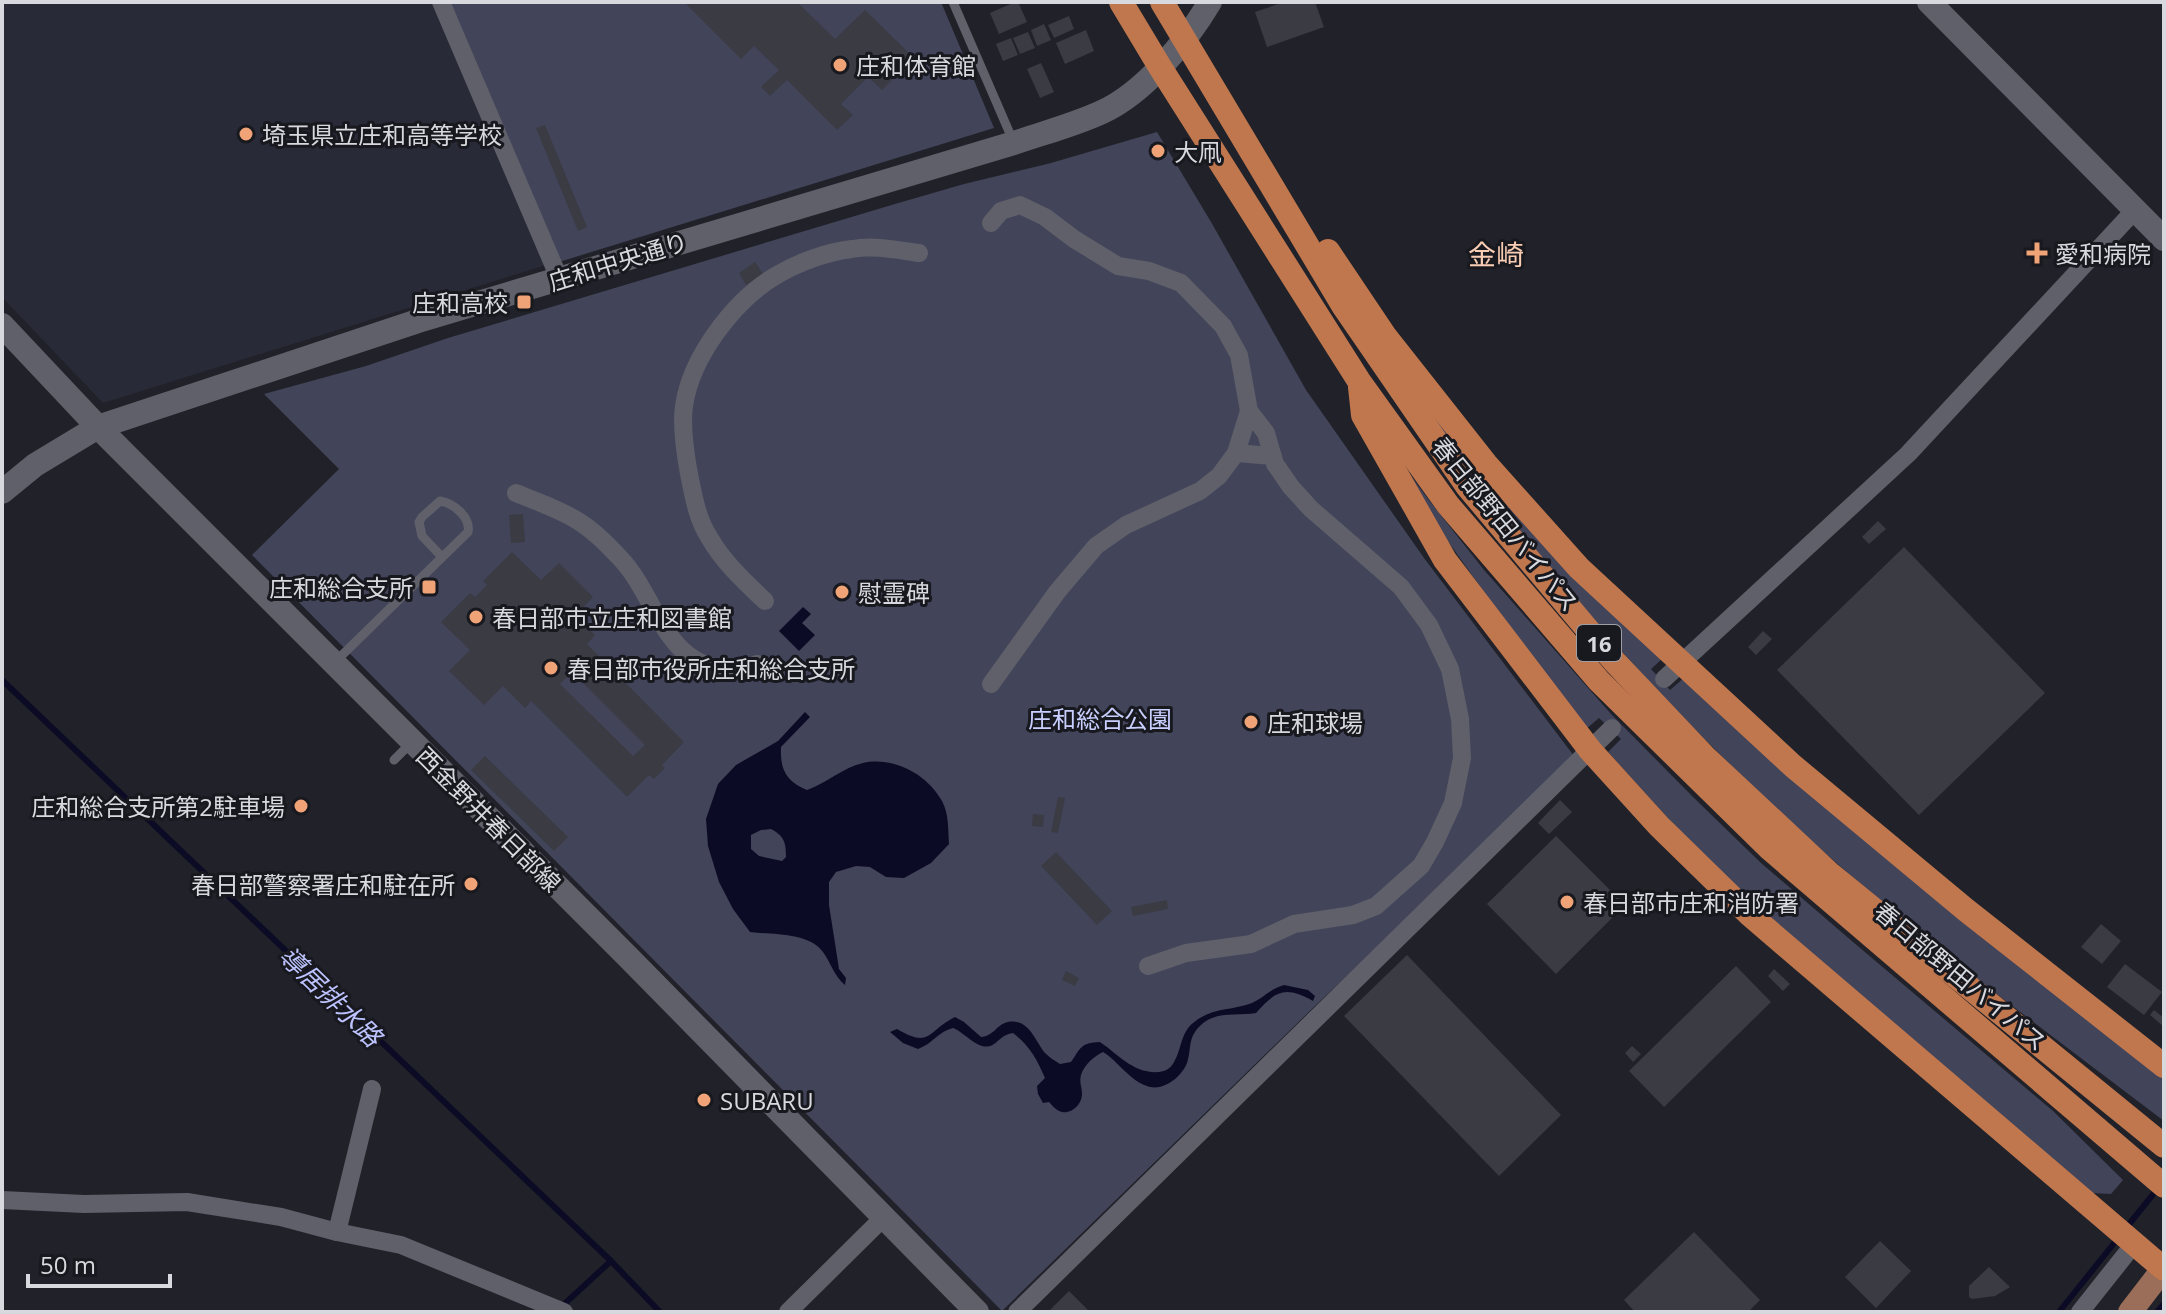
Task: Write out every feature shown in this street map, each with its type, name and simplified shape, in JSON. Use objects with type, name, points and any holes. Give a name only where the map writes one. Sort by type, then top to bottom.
[{"type":"highway","name":"春日部野田バイパス","points":[[1121,2],[1359,381],[1448,505],[1599,681],[1770,849],[2164,1186]]},
{"type":"highway","name":"春日部野田バイパス","points":[[1162,2],[1344,307],[1467,486],[1614,661],[1705,757],[1829,873],[2164,1146]]},
{"type":"highway","name":"16","points":[[1254,154],[1282,183],[1385,336],[1486,464],[1579,568],[1804,776],[1966,910],[2164,1066]]},
{"type":"highway","name":"16","points":[[1359,381],[1363,415],[1445,560],[1590,750],[1659,826],[1750,915],[2164,1269]]},
{"type":"main road","points":[[2130,1312],[2164,1269]]},
{"type":"street","points":[[441,2],[559,278]]},
{"type":"street","name":"庄和中央通り","points":[[2,492],[35,465],[98,427],[418,321],[1014,143],[1109,109],[1160,67],[1185,40],[1210,2]]},
{"type":"street","points":[[1929,2],[2164,239]]},
{"type":"street","points":[[991,223],[1001,211],[1020,205],[1045,217],[1118,266],[1149,271],[1181,283],[1223,326],[1239,355],[1249,411],[1236,453],[1219,476],[1200,491],[1126,525],[1096,546],[1057,592],[991,684]]},
{"type":"street","points":[[1664,679],[1908,454],[2135,210]]},
{"type":"street","points":[[765,601],[740,578],[709,537],[695,506],[686,462],[684,407],[695,371],[717,330],[745,300],[776,275],[813,258],[852,248],[919,253]]},
{"type":"street","name":"西金野井春日部線","points":[[2,325],[98,427],[335,662],[977,1312]]},
{"type":"street","points":[[1148,966],[1186,953],[1251,944],[1294,924],[1353,915],[1376,906],[1421,866],[1453,803],[1462,758],[1460,719],[1450,669],[1429,625],[1401,587],[1311,509],[1291,487],[1275,464],[1266,433],[1249,411]]},
{"type":"street","points":[[1236,453],[1273,456]]},
{"type":"street","points":[[516,493],[580,522],[621,558],[638,581],[662,627],[680,648],[697,661],[717,668],[747,670],[757,664]]},
{"type":"street","points":[[1017,1312],[1612,728]]},
{"type":"street","points":[[337,1232],[372,1089]]},
{"type":"street","points":[[2,1200],[84,1204],[187,1202],[281,1217],[401,1245],[564,1312]]},
{"type":"street","points":[[788,1312],[884,1217]]},
{"type":"street","points":[[2080,1312],[2132,1242]]},
{"type":"lane","points":[[953,2],[1014,143]]},
{"type":"lane","points":[[335,662],[442,557],[469,528],[467,519],[452,505],[440,501],[419,522],[422,536],[442,557]]},
{"type":"lane","points":[[394,760],[413,742]]},
{"type":"shaded area","name":"埼玉県立庄和高等学校","points":[[2,2],[435,2],[546,265],[103,403],[2,297]]},
{"type":"shaded area","points":[[803,607],[811,614],[802,623],[815,635],[799,651],[779,631]]},
{"type":"shaded area","points":[[805,712],[810,717],[781,747],[783,768],[794,783],[807,790],[855,765],[886,762],[908,769],[928,783],[936,791],[946,811],[949,844],[931,863],[904,878],[886,877],[870,867],[856,866],[836,872],[829,882],[829,905],[839,969],[846,978],[845,985],[823,952],[808,941],[750,932],[719,882],[708,846],[706,819],[718,784],[736,765],[778,741]],"holes":[[[771,829],[785,843],[786,857],[782,861],[759,856],[751,849],[751,835]]]},
{"type":"shaded area","points":[[1284,985],[1308,990],[1315,996],[1313,1001],[1296,993],[1282,993],[1270,999],[1256,1013],[1208,1020],[1194,1033],[1184,1069],[1165,1085],[1153,1087],[1141,1083],[1103,1052],[1082,1071],[1080,1102],[1067,1112],[1059,1111],[1049,1102],[1043,1103],[1037,1086],[1045,1078],[1032,1053],[1013,1033],[985,1047],[953,1028],[918,1049],[903,1043],[890,1032],[897,1029],[923,1038],[955,1017],[981,1037],[989,1035],[1004,1023],[1015,1022],[1026,1027],[1045,1053],[1060,1064],[1071,1062],[1085,1045],[1100,1042],[1134,1067],[1159,1072],[1172,1064],[1186,1032],[1200,1018],[1252,1003]]},
{"type":"green space","points":[[448,2],[941,2],[994,128],[559,262]]},
{"type":"green space","name":"庄和総合公園","points":[[1157,132],[1306,390],[1424,558],[1574,756],[1002,1311],[252,555],[339,469],[264,394],[366,366],[448,338],[895,204]]},
{"type":"green space","points":[[1384,346],[1664,657],[1651,669],[1670,690],[1685,677],[1937,899],[2164,1078],[2164,1121],[2000,997],[1880,900],[1714,749],[1595,622],[1538,555],[1484,487]]},
{"type":"green space","points":[[1388,444],[1484,570],[1611,714],[1761,863],[2053,1111],[2123,1180],[2111,1194],[2091,1193],[1714,869],[1608,752],[1621,739],[1599,718],[1586,729],[1442,533]]},
{"type":"building","name":"庄和体育館","points":[[684,2],[797,2],[835,39],[865,10],[914,58],[882,90],[868,77],[841,104],[853,115],[837,130],[787,80],[770,96],[761,87],[779,70],[754,46],[741,59]]},
{"type":"building","points":[[1018,2],[1027,22],[999,34],[990,13]]},
{"type":"building","points":[[1284,2],[1315,2],[1324,27],[1267,47],[1255,12]]},
{"type":"building","points":[[1069,16],[1074,29],[1054,38],[1048,25]]},
{"type":"building","points":[[1044,24],[1051,40],[1037,46],[1031,30]]},
{"type":"building","points":[[1086,30],[1094,51],[1065,64],[1056,43]]},
{"type":"building","points":[[1028,32],[1035,48],[1020,54],[1013,38]]},
{"type":"building","points":[[1011,38],[1018,55],[1003,61],[996,44]]},
{"type":"building","points":[[1041,63],[1054,92],[1040,98],[1027,69]]},
{"type":"building","points":[[545,125],[587,227],[578,231],[536,128]]},
{"type":"building","points":[[755,262],[763,274],[746,285],[739,273]]},
{"type":"building","points":[[523,514],[525,542],[511,543],[509,515]]},
{"type":"building","points":[[1878,521],[1886,529],[1869,544],[1862,537]]},
{"type":"building","points":[[1904,547],[2045,693],[1919,815],[1777,670]]},
{"type":"building","points":[[512,552],[541,580],[559,563],[593,597],[575,616],[595,635],[587,644],[684,742],[662,765],[665,768],[654,779],[649,775],[627,797],[531,701],[525,708],[503,686],[484,705],[449,671],[470,650],[441,622],[470,593],[475,597],[487,585],[483,581]],"holes":[[[572,672],[645,745],[633,756],[560,684]]]},
{"type":"building","points":[[1763,631],[1772,639],[1756,655],[1748,647]]},
{"type":"building","points":[[485,756],[568,837],[554,851],[471,770]]},
{"type":"building","points":[[1058,797],[1065,798],[1058,833],[1051,832]]},
{"type":"building","points":[[1560,800],[1572,812],[1549,834],[1538,823]]},
{"type":"building","points":[[1033,814],[1044,815],[1043,827],[1032,826]]},
{"type":"building","points":[[1556,836],[1625,905],[1556,974],[1487,904]]},
{"type":"building","points":[[1056,852],[1112,911],[1097,925],[1041,866]]},
{"type":"building","points":[[1167,900],[1168,909],[1133,916],[1131,907]]},
{"type":"building","points":[[2101,924],[2121,941],[2102,964],[2081,947]]},
{"type":"building","points":[[1407,955],[1561,1115],[1499,1176],[1344,1016]]},
{"type":"building","points":[[2125,964],[2162,992],[2144,1015],[2107,987]]},
{"type":"building","points":[[1736,966],[1771,1002],[1664,1107],[1629,1071]]},
{"type":"building","points":[[1774,969],[1790,984],[1783,991],[1768,976]]},
{"type":"building","points":[[1066,971],[1079,978],[1075,986],[1062,980]]},
{"type":"building","points":[[2154,1010],[2164,1018],[2163,1026],[2150,1015]]},
{"type":"building","points":[[1632,1046],[1641,1054],[1633,1062],[1625,1053]]},
{"type":"building","points":[[1694,1232],[1760,1300],[1748,1312],[1635,1312],[1624,1300]]},
{"type":"building","points":[[1880,1241],[1911,1271],[1876,1308],[1845,1277]]},
{"type":"building","points":[[1989,1267],[2010,1287],[1995,1296],[1972,1299],[1969,1297],[1969,1286]]},
{"type":"building","points":[[1069,1291],[1090,1312],[1048,1312]]},
{"type":"waterway","name":"導居排水路","points":[[2,680],[611,1261],[660,1312]]},
{"type":"waterway","points":[[2126,1228],[2159,1187]]},
{"type":"waterway","points":[[2059,1312],[2119,1237]]},
{"type":"waterway","points":[[561,1307],[611,1261]]},
{"type":"waterway","points":[[2157,1312],[2164,1304]]},
{"type":"place","name":"庄和体育館","points":[[840,65]]},
{"type":"place","name":"埼玉県立庄和高等学校","points":[[246,134]]},
{"type":"place","name":"大凧","points":[[1158,151]]},
{"type":"place","name":"愛和病院","points":[[2037,253]]},
{"type":"place","name":"庄和高校","points":[[524,302]]},
{"type":"place","name":"庄和総合支所","points":[[429,587]]},
{"type":"place","name":"慰霊碑","points":[[842,592]]},
{"type":"place","name":"春日部市立庄和図書館","points":[[476,617]]},
{"type":"place","name":"春日部市役所庄和総合支所","points":[[551,668]]},
{"type":"place","name":"庄和球場","points":[[1251,722]]},
{"type":"place","name":"庄和総合支所第2駐車場","points":[[301,806]]},
{"type":"place","name":"春日部警察署庄和駐在所","points":[[471,884]]},
{"type":"place","name":"春日部市庄和消防署","points":[[1567,902]]},
{"type":"place","name":"SUBARU","points":[[704,1100]]},
{"type":"district","name":"金崎","points":[[1496,254]]}]
